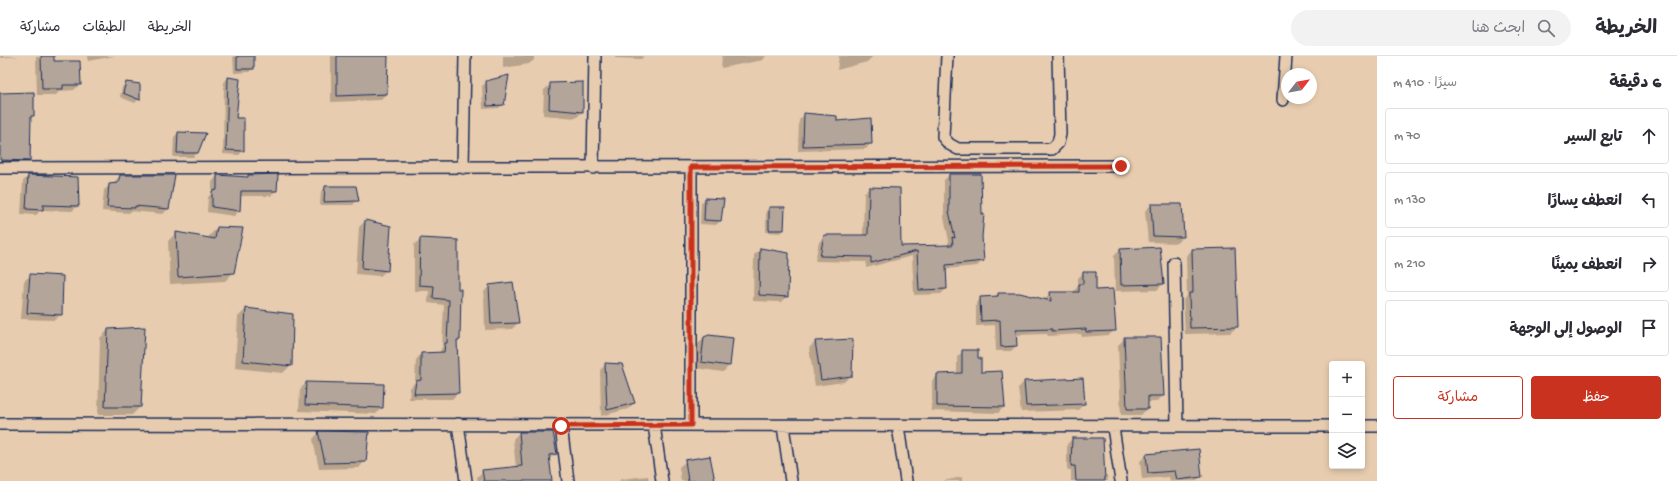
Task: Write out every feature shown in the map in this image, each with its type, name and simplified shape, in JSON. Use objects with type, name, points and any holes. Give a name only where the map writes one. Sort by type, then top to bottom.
[{"type":"street","points":[[463,168],[465,56]]},
{"type":"street","points":[[593,168],[595,56]]},
{"type":"street","points":[[947,56],[943,137],[949,144],[958,149],[1052,150],[1058,143],[1060,134],[1058,56]]},
{"type":"street","points":[[1285,68],[1286,56]]},
{"type":"street","points":[[0,168],[1121,166]]},
{"type":"street","points":[[691,167],[691,425]]},
{"type":"street","points":[[1174,263],[1177,426]]},
{"type":"street","points":[[0,424],[458,424],[561,426],[691,425],[1113,427],[1329,426]]},
{"type":"street","points":[[458,424],[466,481]]},
{"type":"street","points":[[654,425],[662,481]]},
{"type":"street","points":[[561,426],[568,481]]},
{"type":"street","points":[[783,426],[791,481]]},
{"type":"street","points":[[898,426],[906,481]]},
{"type":"street","points":[[1365,426],[1377,426]]},
{"type":"street","points":[[1113,427],[1121,481]]},
{"type":"building","points":[[41,56],[54,56],[54,61],[80,61],[81,85],[63,85],[63,89],[42,89]]},
{"type":"building","points":[[237,56],[254,56],[254,69],[237,69]]},
{"type":"building","points":[[337,56],[388,56],[387,94],[337,96]]},
{"type":"building","points":[[509,75],[504,105],[487,106],[486,81]]},
{"type":"building","points":[[228,77],[240,79],[236,118],[244,118],[244,151],[226,150]]},
{"type":"building","points":[[126,82],[140,84],[140,100],[123,93]]},
{"type":"building","points":[[583,82],[583,112],[549,109],[550,83]]},
{"type":"building","points":[[34,92],[34,116],[31,116],[30,161],[0,160],[0,93]]},
{"type":"building","points":[[804,113],[837,116],[837,121],[871,118],[872,144],[803,146]]},
{"type":"building","points":[[178,132],[206,133],[198,153],[177,153]]},
{"type":"building","points":[[278,174],[277,191],[241,191],[240,211],[212,207],[212,191],[217,190],[217,175],[248,177],[248,175]]},
{"type":"building","points":[[949,174],[981,174],[982,214],[984,214],[982,237],[984,261],[946,265],[947,289],[919,290],[917,251],[871,263],[871,257],[820,256],[824,235],[868,235],[869,187],[900,188],[901,246],[953,245],[952,237],[955,238],[949,211]]},
{"type":"building","points":[[28,175],[78,177],[79,206],[43,205],[43,210],[26,209]]},
{"type":"building","points":[[120,175],[175,175],[169,209],[135,206],[135,208],[107,207],[109,184],[118,183]]},
{"type":"building","points":[[325,186],[356,186],[359,201],[324,202]]},
{"type":"building","points":[[705,198],[724,199],[721,221],[704,220]]},
{"type":"building","points":[[1151,204],[1182,204],[1184,237],[1153,236]]},
{"type":"building","points":[[769,207],[785,207],[784,230],[769,230]]},
{"type":"building","points":[[365,220],[391,226],[388,271],[362,268]]},
{"type":"building","points":[[217,227],[243,228],[234,273],[178,277],[176,232],[215,239]]},
{"type":"building","points":[[420,238],[458,240],[458,289],[461,289],[460,340],[457,340],[459,393],[414,394],[416,381],[421,380],[421,353],[444,352],[445,343],[447,343],[449,300],[433,298],[434,286],[419,285]]},
{"type":"building","points":[[1160,247],[1164,284],[1121,285],[1120,249]]},
{"type":"building","points":[[760,248],[789,253],[788,297],[759,295]]},
{"type":"building","points":[[1235,248],[1238,327],[1190,328],[1189,293],[1193,293],[1192,249]]},
{"type":"building","points":[[1083,272],[1096,272],[1096,290],[1113,289],[1116,331],[1086,332],[1086,329],[1052,331],[1052,329],[1016,330],[1017,346],[1001,347],[1000,320],[981,321],[980,297],[998,296],[998,293],[1020,293],[1051,301],[1050,292],[1079,292],[1079,284],[1083,284]]},
{"type":"building","points":[[30,274],[63,276],[62,315],[27,313]]},
{"type":"building","points":[[513,282],[519,323],[491,324],[489,285]]},
{"type":"building","points":[[246,308],[293,314],[292,366],[243,361]]},
{"type":"building","points":[[145,327],[141,407],[105,407],[108,329]]},
{"type":"building","points":[[709,335],[733,338],[730,366],[701,362],[704,337]]},
{"type":"building","points":[[1124,337],[1161,337],[1164,396],[1148,396],[1148,409],[1127,409]]},
{"type":"building","points":[[853,339],[852,376],[821,380],[815,341]]},
{"type":"building","points":[[962,350],[978,350],[978,358],[981,358],[981,372],[1002,371],[1005,407],[937,406],[937,374],[962,373]]},
{"type":"building","points":[[605,363],[622,364],[635,403],[607,410]]},
{"type":"building","points":[[1083,378],[1085,404],[1026,406],[1024,381]]},
{"type":"building","points":[[306,382],[384,384],[383,408],[305,405]]},
{"type":"building","points":[[318,431],[369,432],[366,462],[325,463]]},
{"type":"building","points":[[519,432],[553,432],[557,454],[549,455],[552,481],[484,481],[482,470],[522,466]]},
{"type":"building","points":[[1072,438],[1103,438],[1105,481],[1076,481],[1075,466],[1071,466]]},
{"type":"building","points":[[1199,449],[1202,477],[1177,480],[1175,471],[1148,473],[1146,454]]},
{"type":"building","points":[[710,456],[715,481],[688,481],[685,460]]},
{"type":"route","points":[[561,426],[691,425],[691,167],[1121,166]]}]
